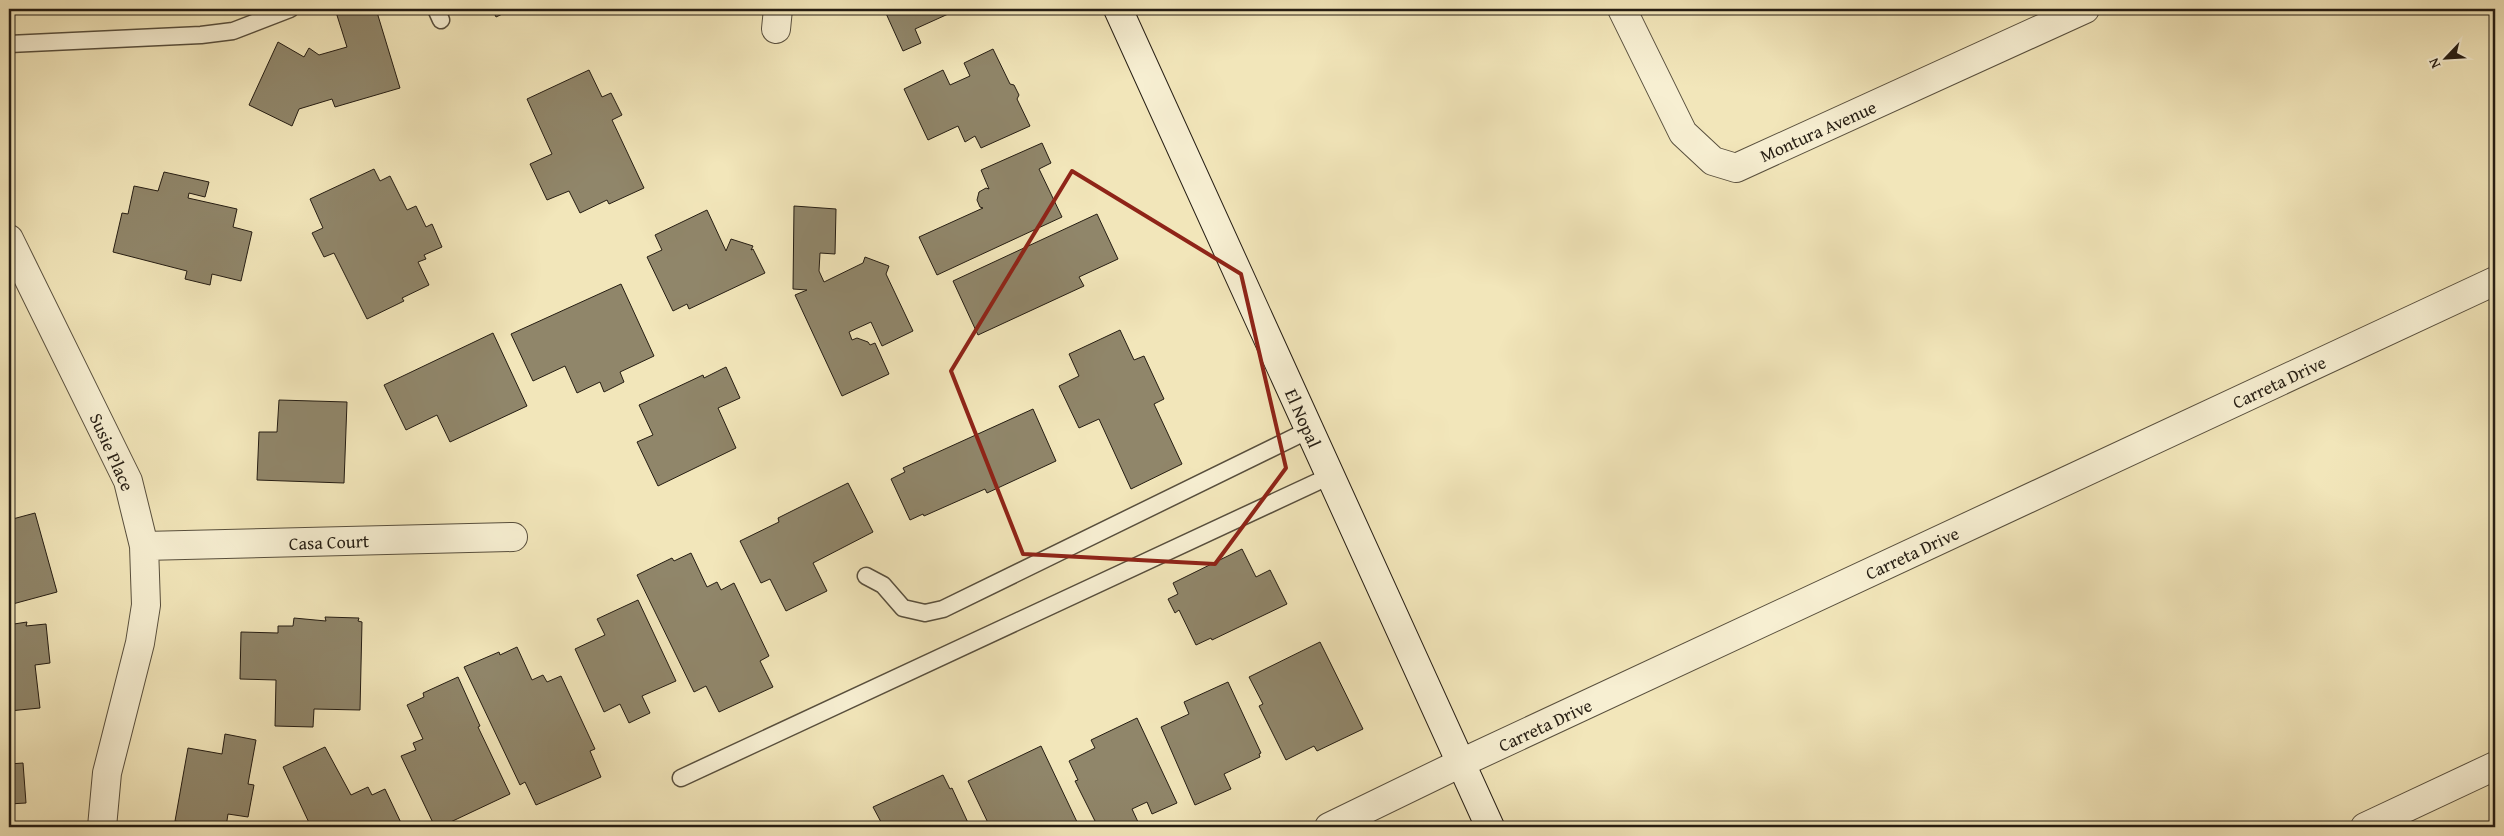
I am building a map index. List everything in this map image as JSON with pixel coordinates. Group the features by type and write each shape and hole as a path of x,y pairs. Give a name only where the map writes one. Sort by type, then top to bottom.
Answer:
{"street":[{"name":"El Nopal","path":"1118,9 1490,827"},
{"name":"Montura Avenue","path":"1622,9 1683,133 1713,162 1736,168 2085,9"},
{"name":"Susie Place","path":"10,245 128,481 144,546 146,605 140,644 107,773 102,827"},
{"name":"Carreta Drive","path":"1329,827 1461,763 2495,281"},
{"name":"Casa Court","path":"144,546 513,537"},
{"path":"2365,827 2495,766"}],"lane":[{"path":"9,44 201,35 234,31 290,9"},
{"path":"866,576 884,586 903,608 925,613 943,609 1308,430"},
{"path":"681,778 1330,476"}],"highlighted area":[{"path":"1072,171 1241,274 1286,468 1215,564 1023,554 951,371"}],"building":[{"path":"335,9 376,9 400,88 335,107 332,99 299,109 292,126 249,105 278,42 304,57 309,48 319,55 347,47"},
{"path":"492,9 513,9 496,17"},
{"path":"884,9 957,10 915,29 921,43 903,51"},
{"path":"993,49 1010,84 1014,85 1019,95 1017,99 1030,126 981,148 975,136 965,142 958,126 928,140 904,89 943,70 950,85 970,76 964,63"},
{"path":"589,70 602,97 611,93 622,115 612,120 644,188 609,204 607,200 580,213 569,191 547,200 530,164 552,154 527,99"},
{"path":"1042,143 1051,163 1039,169 1062,217 937,275 919,237 983,208 980,207 977,200 979,192 986,188 989,189 981,170"},
{"path":"374,169 380,181 390,176 407,210 416,206 426,227 432,224 442,247 424,255 426,259 418,262 429,285 402,298 404,301 367,319 334,253 324,257 312,233 323,228 310,199"},
{"path":"164,172 209,182 205,197 189,193 188,198 237,209 233,227 252,232 241,281 212,274 210,285 185,279 187,271 113,252 122,213 128,214 134,186 158,191"},
{"path":"794,206 836,209 835,254 820,253 819,271 824,282 863,263 865,257 889,266 886,274 913,331 882,346 871,322 849,332 852,340 857,338 868,342 870,345 875,343 889,374 842,396 795,295 807,290 793,289"},
{"path":"707,210 726,251 731,239 753,246 751,250 753,249 765,273 689,309 687,304 673,311 647,257 662,250 655,235"},
{"path":"1097,214 1118,259 1079,277 1084,286 978,335 953,281"},
{"path":"621,284 654,356 620,372 624,382 604,392 600,382 577,393 565,366 533,381 511,334"},
{"path":"1120,330 1134,360 1144,356 1164,399 1154,404 1182,464 1131,489 1099,419 1079,428 1059,386 1079,376 1069,354"},
{"path":"493,333 527,406 450,442 437,415 406,430 384,385"},
{"path":"726,367 740,398 718,408 736,448 658,486 637,442 653,435 639,405 703,375 704,378"},
{"path":"279,400 347,402 344,483 257,480 259,432 277,432"},
{"path":"1033,409 1056,461 987,493 985,489 924,516 923,514 910,520 891,479 905,472 903,468"},
{"path":"848,483 873,532 813,563 827,591 786,611 770,579 761,583 740,541 779,522 778,518"},
{"path":"35,513 57,592 9,605 9,520"},
{"path":"1242,549 1256,577 1270,570 1287,604 1212,640 1211,638 1196,645 1179,610 1175,613 1168,599 1178,594 1173,583"},
{"path":"691,553 707,587 717,582 721,590 734,583 769,656 760,661 773,687 719,712 706,686 694,692 637,575 672,558 674,561"},
{"path":"638,600 676,681 642,696 650,713 629,723 620,704 604,712 575,649 605,635 597,619"},
{"path":"325,617 359,618 358,621 362,622 360,710 314,709 313,727 275,726 276,680 240,679 241,632 278,633 278,626 293,626 294,618 326,621"},
{"path":"27,622 26,626 46,624 50,663 35,665 40,708 9,711 9,629 14,629 14,624"},
{"path":"1320,642 1363,729 1317,751 1314,746 1286,760 1259,706 1263,704 1249,677"},
{"path":"517,647 532,680 543,675 547,682 561,676 595,749 590,751 601,777 536,805 525,782 520,785 464,667 499,652 500,655"},
{"path":"458,677 480,726 478,727 510,794 440,827 435,827 401,756 416,750 413,743 423,739 407,705 424,697 423,693"},
{"path":"1228,682 1261,753 1259,754 1260,757 1224,774 1231,789 1195,805 1161,727 1189,714 1184,702"},
{"path":"1137,718 1177,803 1152,814 1147,802 1132,809 1138,822 1127,827 1098,827 1075,781 1078,780 1069,761 1095,748 1091,740"},
{"path":"225,734 256,740 248,784 254,785 248,817 228,814 226,827 209,827 175,821 188,748 222,754"},
{"path":"1041,746 1078,824 1072,827 990,827 968,781"},
{"path":"325,747 351,795 368,787 372,795 385,789 403,827 311,827 283,767"},
{"path":"23,763 26,803 9,804 9,764"},
{"path":"943,775 950,789 952,788 970,827 879,827 877,824 881,822 873,807"}]}
